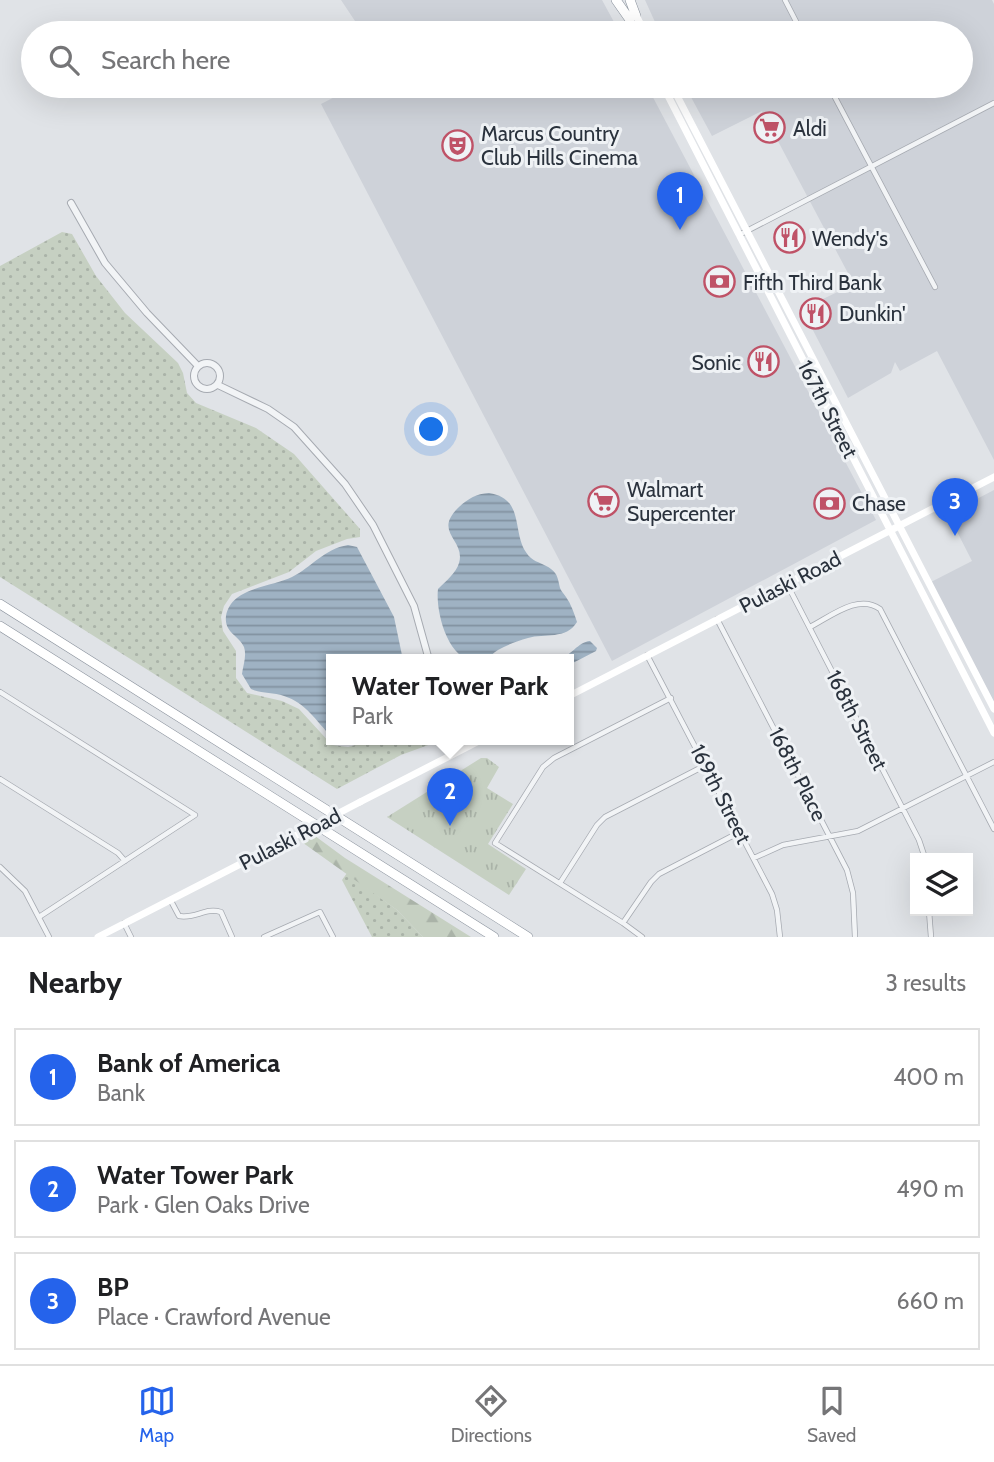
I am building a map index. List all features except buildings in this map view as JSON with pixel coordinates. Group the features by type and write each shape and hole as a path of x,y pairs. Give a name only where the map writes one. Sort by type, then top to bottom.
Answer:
{"highway":[{"path":"618,0 633,18"},
{"path":"629,0 633,18"},
{"path":"0,604 528,937"},
{"path":"0,626 494,937"}],"main road":[{"name":"167th Street","path":"669,98 994,733"},
{"name":"167th Street","path":"678,98 994,709"},
{"name":"Pulaski Road","path":"574,693 994,477"},
{"name":"Pulaski Road","path":"98,937 471,745"}],"street":[{"path":"785,0 796,21"},
{"path":"836,98 935,287"},
{"path":"739,234 994,103"},
{"path":"71,203 106,263 147,313 198,366"},
{"path":"198,366 208,363 216,366 220,373 218,384"},
{"path":"198,366 194,376 197,385 205,389 218,384 268,409 294,427 345,484 373,525 414,606 427,654"},
{"name":"168th Street","path":"786,584 903,808 923,853"},
{"path":"810,627 852,605 862,603 875,606 886,618 994,829"},
{"name":"168th Place","path":"717,620 848,870 855,937"},
{"name":"169th Street","path":"647,655 775,901 780,937"},
{"path":"0,692 195,815 39,917"},
{"path":"642,937 495,843 543,767 554,758 671,698"},
{"path":"463,749 467,745"},
{"path":"754,858 783,845 858,831 994,762"},
{"path":"560,883 597,825 606,817 706,765"},
{"path":"0,779 118,853 125,862"},
{"path":"623,923 659,874 740,832"},
{"path":"0,867 25,891 49,937"},
{"path":"171,901 179,916 190,918 212,909 221,912 233,937"},
{"path":"264,937 320,912 333,937"},
{"path":"929,916 931,937"},
{"path":"124,923 131,937"}],"shaded area":[{"path":"341,0 602,0 613,21 355,21"},
{"path":"645,0 992,0 994,460 937,351 900,371 895,362 891,373 848,398 802,309 848,287 858,292 762,111 712,136 691,98 973,98 973,21 655,21"},
{"path":"333,98 653,98 876,520 612,661 321,104"},
{"path":"994,490 994,706 931,582 972,561 948,514"}],"green space":[{"path":"62,232 72,234 96,276 125,313 178,363 187,393 196,403 256,428 294,454 360,529 360,537 316,551 289,572 232,594 221,617 223,631 236,651 236,678 247,693 282,701 299,709 326,738 326,745 428,745 401,755 337,789 0,577 0,266"},
{"path":"481,758 487,758 499,767 487,788 513,804 488,844 526,869 509,895 387,817"},
{"path":"311,833 345,858 471,937 423,937 397,910 299,840"},
{"path":"347,873 397,910 423,937 372,937 342,880"}],"water":[{"path":"489,493 509,503 514,511 524,550 531,558 555,573 577,622 572,628 561,634 524,639 492,654 460,654 454,648 442,624 438,599 438,589 453,574 459,563 460,555 449,530 449,523 459,507 480,494"},
{"path":"340,547 357,547 394,617 402,654 326,654 326,731 292,699 251,689 242,674 244,647 229,630 226,616 229,606 244,594 292,577"},
{"path":"590,641 597,648 596,651 574,662 574,654 568,654"}],"place":[{"name":"Aldi","path":"770,128"},
{"name":"Marcus Country Club Hills Cinema","path":"458,145"},
{"name":"Bank of America","path":"680,230"},
{"name":"Wendy's","path":"789,238"},
{"name":"Fifth Third Bank","path":"720,282"},
{"name":"Dunkin'","path":"816,313"},
{"name":"Sonic","path":"764,362"},
{"name":"Walmart Supercenter","path":"604,501"},
{"name":"Chase","path":"829,503"},
{"name":"BP","path":"955,536"},
{"name":"Water Tower Park","path":"450,826"}]}
